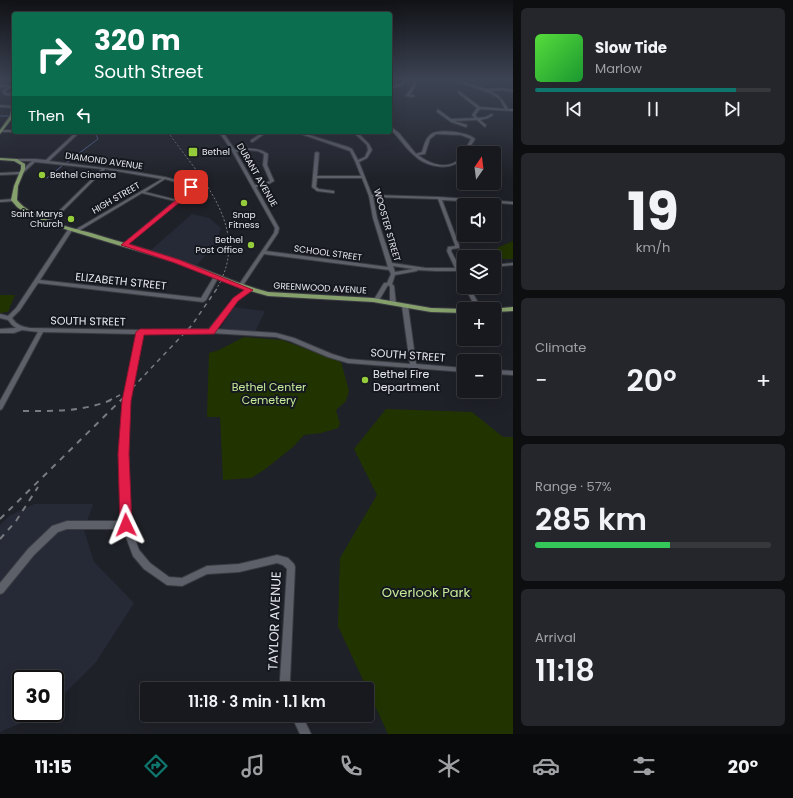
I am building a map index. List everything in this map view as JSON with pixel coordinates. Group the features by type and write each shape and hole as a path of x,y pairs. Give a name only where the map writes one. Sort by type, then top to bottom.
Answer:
{"main road":[{"path":"0,132 12,116"},
{"path":"0,159 15,160 23,164 23,169 16,186 14,200"},
{"name":"GREENWOOD AVENUE","path":"14,200 23,210 45,221 178,262 217,276 249,290 282,296 376,301 441,311 457,311"},
{"path":"501,310 513,309"}],"street":[{"path":"442,113 466,126"},
{"path":"474,113 473,115 486,126"},
{"path":"452,120 463,118 486,118 492,115"},
{"path":"392,129 415,155 430,163 445,165 454,164 462,157 473,140 469,136 436,133 431,135 427,140 424,153 415,155"},
{"path":"0,132 12,131"},
{"path":"46,162 76,134"},
{"name":"DURANT AVENUE","path":"222,134 254,186 276,228 276,233 263,252"},
{"path":"252,141 262,134"},
{"name":"WOOSTER STREET","path":"302,134 347,148 357,161 371,196 375,218 391,269"},
{"path":"357,161 363,160 367,157 370,150 368,145 358,134"},
{"path":"234,151 251,149 266,154 265,165 272,181 266,184 254,186"},
{"path":"317,153 314,187 316,189 332,192"},
{"name":"DIAMOND AVENUE","path":"15,160 35,160 104,169 165,178 190,185 191,187 178,201"},
{"path":"0,174 21,173 35,160"},
{"path":"45,221 58,214 104,169"},
{"path":"315,177 363,177"},
{"name":"HIGH STREET","path":"73,230 165,178"},
{"path":"142,192 178,201"},
{"path":"371,196 439,198 513,203"},
{"path":"439,198 458,245 449,249 457,263"},
{"path":"0,201 14,200"},
{"path":"125,245 178,201"},
{"path":"9,318 18,309 73,230"},
{"path":"240,286 263,252"},
{"name":"SCHOOL STREET","path":"263,252 391,269 420,269"},
{"path":"501,265 513,264"},
{"path":"393,304 392,286 389,284 391,269 457,270"},
{"name":"ELIZABETH STREET","path":"37,281 203,300 217,276"},
{"path":"376,301 386,284 389,284"},
{"path":"211,332 236,299 249,290"},
{"path":"405,306 413,366"},
{"path":"0,316 9,318 14,325 20,329"},
{"name":"SOUTH STREET","path":"0,331 20,329 211,332 276,336 292,339 330,356 348,361 457,369"},
{"path":"0,407 41,330"},
{"name":"TAYLOR AVENUE","path":"140,332 126,401 124,454 126,525 136,553 147,566 167,581 182,582 207,570 239,568 277,559 286,560 291,567 285,682"},
{"path":"501,372 513,373"},
{"path":"0,590 31,552 55,529 67,525 126,525"},
{"path":"300,722 306,734"}],"shaded area":[{"path":"192,214 209,218 221,228 216,243 197,265 151,250"},
{"path":"233,307 265,311 255,332 220,329"},
{"path":"34,504 93,504 84,530 94,562 134,603 96,662 64,694 64,670 12,670 12,722 24,722 0,732 0,525 9,516"}],"green space":[{"path":"513,241 513,259 501,259 501,250 497,250 497,248"},
{"path":"0,295 15,295 8,312 0,313"},
{"name":"Bethel Center Cemetery","path":"244,337 282,340 341,362 349,391 346,401 336,410 340,424 338,428 321,433 304,435 293,447 264,470 251,478 223,480 220,417 207,417 209,353 219,350"},
{"name":"Overlook Park","path":"386,409 472,412 503,437 513,437 513,734 388,734 374,704 374,682 364,682 338,626 340,558 377,495 354,449"}],"waterway":[{"path":"0,116 12,116"},
{"path":"66,163 98,139 97,134"},
{"path":"47,178 62,166"}],"railway":[{"path":"169,134 207,186 218,205 226,225 229,245 226,266 217,288"},
{"path":"120,401 192,325 218,287"},
{"path":"108,401 122,394"},
{"path":"23,411 78,409 111,400"},
{"path":"0,519 120,401"},
{"path":"0,539 16,521 38,487"}],"place":[{"name":"Bethel","path":"193,152"},
{"name":"Bethel Cinema","path":"42,175"},
{"name":"Snap Fitness","path":"244,203"},
{"name":"Saint Marys Church","path":"71,219"},
{"name":"Bethel Post Office","path":"251,245"},
{"name":"Bethel Fire Department","path":"365,380"}],"route":[{"path":"126,525 124,454 126,401 140,332 211,332 236,299 249,290 217,276 125,245 178,201 191,187"}]}
